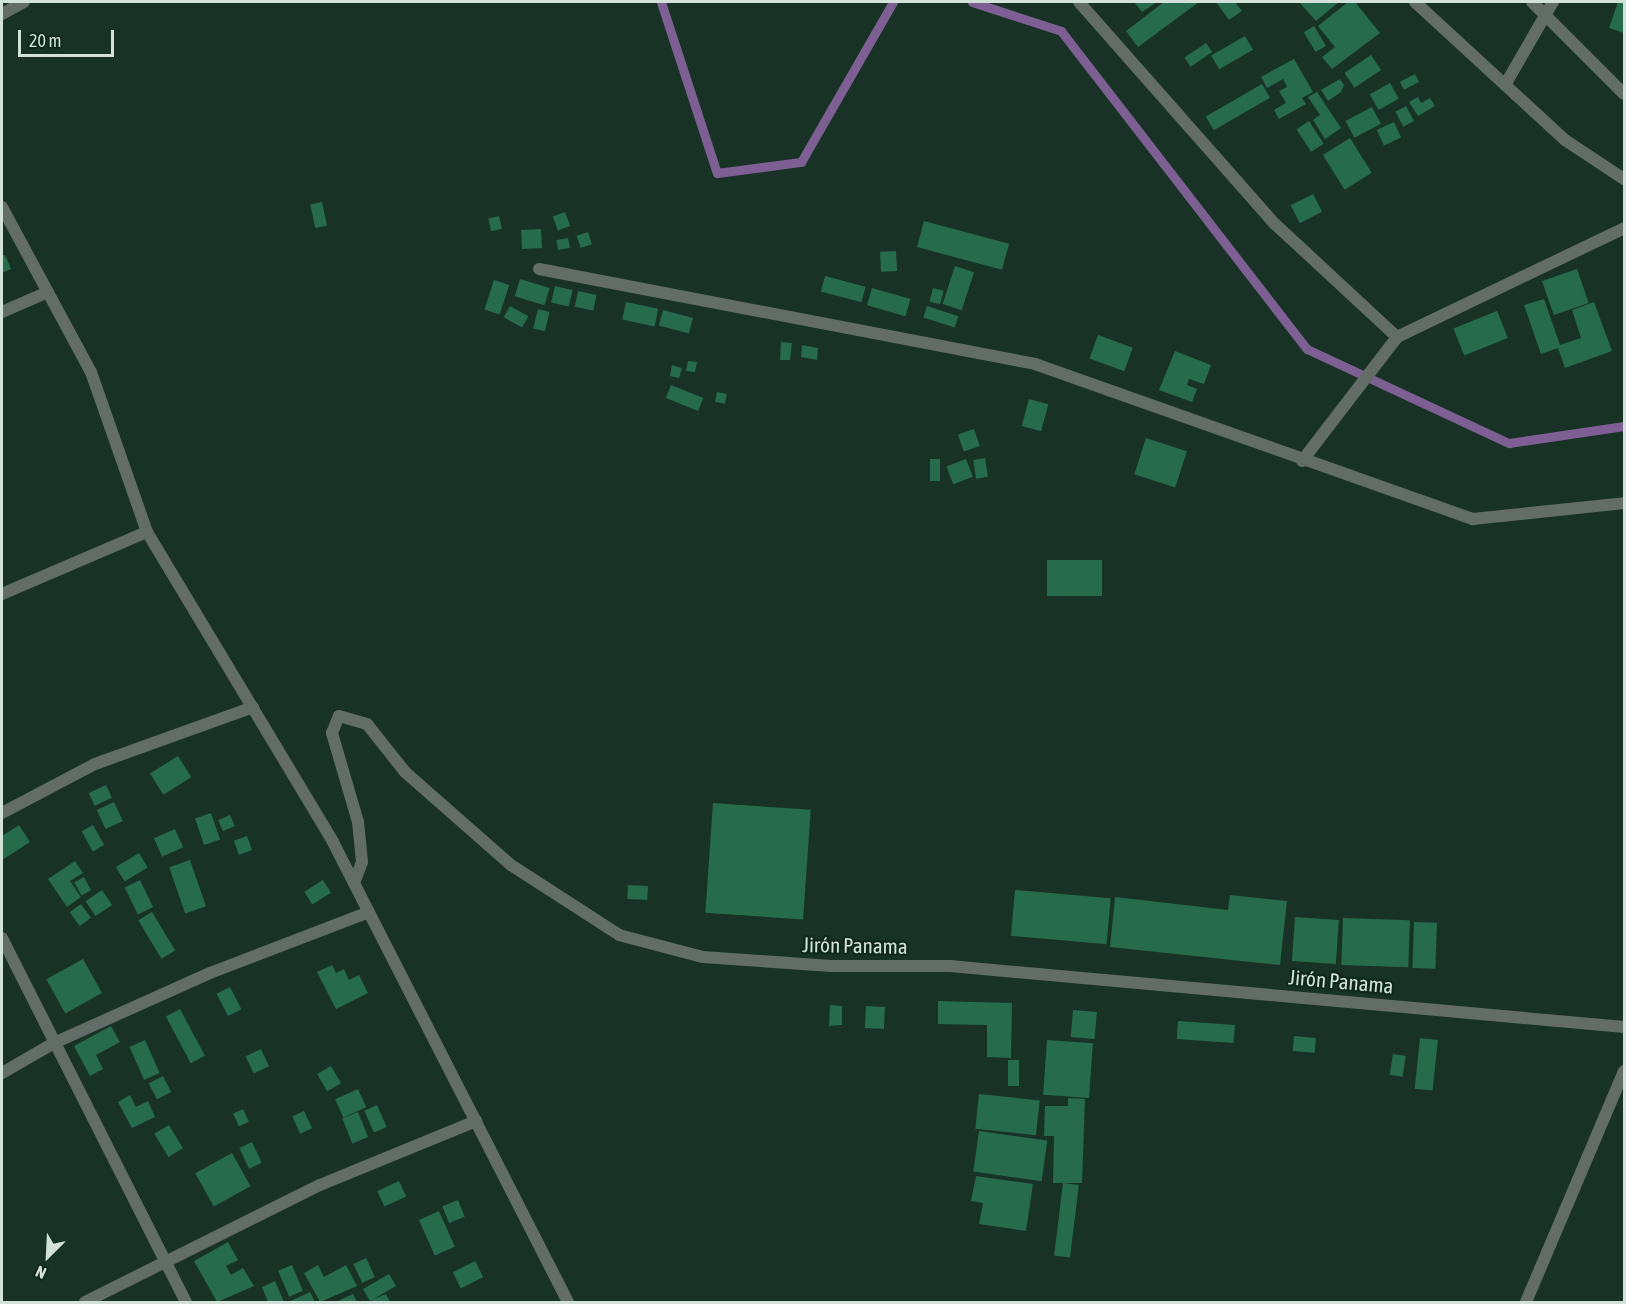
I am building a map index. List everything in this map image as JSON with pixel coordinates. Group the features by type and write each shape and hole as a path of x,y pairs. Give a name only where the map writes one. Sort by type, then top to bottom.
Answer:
{"street":[{"path":"2,14 24,2"},
{"path":"1079,2 1275,224 1397,337"},
{"path":"1415,2 1564,140 1624,179"},
{"path":"1532,2 1624,94"},
{"path":"1505,85 1547,17 1553,2"},
{"path":"2,207 92,372 147,532 253,708 354,883 568,1302"},
{"path":"1302,461 1397,337 1624,228"},
{"path":"539,269 1035,364 1302,461 1473,519 1624,503"},
{"path":"2,312 48,292"},
{"path":"2,594 147,532"},
{"path":"2,813 95,764 253,708"},
{"name":"Jirón Panama","path":"354,883 362,862 358,822 332,733 339,716 367,724 405,772 512,866 619,935 702,957 831,966 950,966 1624,1027"},
{"path":"2,1073 54,1043 210,973 369,912"},
{"path":"2,938 186,1302"},
{"path":"1526,1302 1624,1071"},
{"path":"85,1302 320,1185 476,1121"}],"building":[{"path":"1134,2 1157,2 1142,12"},
{"path":"1164,2 1199,2 1138,47 1126,31"},
{"path":"1216,2 1235,2 1242,11 1229,20"},
{"path":"1299,2 1339,2 1316,21"},
{"path":"1348,2 1355,2 1380,33 1332,69 1322,57 1335,47 1318,26"},
{"path":"1618,2 1624,3 1624,33 1609,28"},
{"path":"1314,26 1326,46 1316,52 1304,32"},
{"path":"1245,36 1253,50 1219,69 1211,56"},
{"path":"1206,43 1212,52 1191,67 1184,58"},
{"path":"1371,55 1381,70 1355,88 1344,73"},
{"path":"1294,59 1313,92 1302,98 1306,104 1279,119 1274,110 1286,103 1279,91 1287,87 1283,79 1267,88 1261,77"},
{"path":"1415,74 1419,82 1404,90 1400,82"},
{"path":"1340,79 1344,85 1341,92 1328,101 1321,90"},
{"path":"1390,83 1399,99 1379,110 1370,94"},
{"path":"1262,84 1270,98 1214,130 1206,116"},
{"path":"1317,92 1341,128 1325,139 1313,120 1320,115 1308,97"},
{"path":"1418,97 1421,103 1430,98 1435,106 1418,116 1409,102"},
{"path":"1406,106 1414,121 1403,127 1395,112"},
{"path":"1372,107 1381,124 1354,138 1346,121"},
{"path":"1309,121 1324,144 1311,152 1296,129"},
{"path":"1394,122 1401,137 1384,145 1377,130"},
{"path":"1350,138 1372,173 1345,190 1323,155"},
{"path":"1313,194 1322,212 1300,223 1291,205"},
{"path":"322,202 327,225 315,228 310,204"},
{"path":"565,212 570,226 558,231 553,216"},
{"path":"499,216 502,229 491,231 488,218"},
{"path":"924,221 1009,244 1002,270 917,247"},
{"path":"541,229 542,248 522,249 521,230"},
{"path":"588,232 592,244 581,248 577,236"},
{"path":"568,238 570,248 558,250 556,240"},
{"path":"896,251 897,271 881,272 880,252"},
{"path":"5,255 11,269 2,273 2,256"},
{"path":"955,266 974,272 962,310 943,304"},
{"path":"1577,269 1589,303 1554,315 1542,281"},
{"path":"825,276 866,287 861,302 821,291"},
{"path":"520,279 550,288 544,305 515,296"},
{"path":"494,280 509,285 500,314 484,309"},
{"path":"555,286 573,290 569,307 551,303"},
{"path":"872,288 910,299 905,316 867,305"},
{"path":"933,288 944,291 940,304 929,302"},
{"path":"578,291 597,295 593,311 575,307"},
{"path":"1544,299 1560,345 1581,338 1572,310 1594,302 1612,351 1565,368 1558,348 1541,354 1524,305"},
{"path":"626,302 658,309 655,326 622,320"},
{"path":"510,306 528,316 522,328 504,317"},
{"path":"927,306 958,316 955,328 923,317"},
{"path":"538,309 550,312 545,331 533,328"},
{"path":"663,310 693,318 689,333 659,325"},
{"path":"1497,311 1508,338 1464,355 1453,329"},
{"path":"1098,335 1133,348 1124,371 1089,358"},
{"path":"781,342 792,343 790,360 780,360"},
{"path":"802,345 818,348 817,360 801,357"},
{"path":"1175,351 1211,365 1204,384 1189,379 1187,385 1197,389 1192,402 1159,390"},
{"path":"688,361 697,362 695,372 686,371"},
{"path":"672,365 682,368 679,378 670,376"},
{"path":"671,385 703,398 698,411 666,398"},
{"path":"717,392 727,394 725,404 715,402"},
{"path":"1029,399 1048,404 1041,431 1022,426"},
{"path":"974,429 980,446 964,452 958,435"},
{"path":"1146,438 1187,451 1175,487 1134,474"},
{"path":"985,458 988,477 976,479 973,460"},
{"path":"930,459 940,459 940,481 930,481"},
{"path":"966,459 973,477 953,484 946,467"},
{"path":"1047,560 1102,560 1102,596 1047,596"},
{"path":"178,756 191,777 163,795 150,773"},
{"path":"106,785 112,798 95,806 89,793"},
{"path":"114,802 123,821 106,829 97,810"},
{"path":"713,803 811,810 803,920 705,913"},
{"path":"211,813 220,839 204,845 195,819"},
{"path":"230,815 235,826 223,831 218,820"},
{"path":"19,825 30,842 2,860 2,836"},
{"path":"93,825 104,845 93,851 82,831"},
{"path":"175,829 183,847 162,857 154,838"},
{"path":"247,836 252,850 239,855 234,841"},
{"path":"139,853 148,868 125,881 116,867"},
{"path":"190,860 206,906 185,913 169,867"},
{"path":"75,861 83,873 70,881 81,897 67,907 48,879"},
{"path":"84,877 91,890 81,895 74,882"},
{"path":"140,880 153,907 138,914 125,887"},
{"path":"323,880 331,893 312,904 304,892"},
{"path":"628,885 648,886 647,900 627,899"},
{"path":"102,890 112,905 95,916 85,901"},
{"path":"1015,890 1111,898 1107,944 1011,936"},
{"path":"1230,895 1287,901 1280,965 1110,947 1115,897 1228,910"},
{"path":"81,904 91,918 80,926 70,912"},
{"path":"152,912 175,951 161,959 138,920"},
{"path":"1295,917 1339,920 1336,964 1292,961"},
{"path":"1343,918 1410,920 1408,967 1341,965"},
{"path":"1414,922 1437,923 1435,969 1412,968"},
{"path":"83,959 102,993 65,1013 46,979"},
{"path":"332,965 336,973 344,969 349,980 359,975 368,993 336,1009 317,972"},
{"path":"230,987 241,1009 228,1016 217,994"},
{"path":"938,1001 1012,1003 1011,1058 987,1057 987,1025 938,1024"},
{"path":"830,1005 842,1006 842,1025 829,1026"},
{"path":"866,1006 885,1007 884,1029 865,1028"},
{"path":"180,1009 205,1056 191,1063 166,1017"},
{"path":"1073,1010 1097,1012 1095,1039 1071,1037"},
{"path":"1178,1021 1235,1025 1234,1043 1177,1039"},
{"path":"111,1026 120,1042 96,1055 103,1069 90,1076 74,1046"},
{"path":"1294,1036 1316,1038 1315,1053 1293,1051"},
{"path":"1420,1038 1438,1040 1433,1091 1415,1089"},
{"path":"145,1040 160,1073 144,1080 129,1047"},
{"path":"1047,1040 1093,1043 1089,1098 1043,1095"},
{"path":"261,1049 269,1066 254,1073 246,1056"},
{"path":"1393,1054 1406,1056 1403,1077 1390,1075"},
{"path":"1008,1060 1019,1060 1019,1086 1008,1086"},
{"path":"331,1066 341,1083 327,1091 317,1074"},
{"path":"163,1076 171,1092 157,1099 149,1083"},
{"path":"358,1089 366,1107 343,1117 335,1099"},
{"path":"979,1094 1040,1100 1036,1135 975,1129"},
{"path":"130,1095 136,1107 148,1101 155,1117 132,1128 118,1102"},
{"path":"1068,1098 1085,1099 1082,1183 1053,1183 1054,1136 1044,1136 1045,1106 1068,1106"},
{"path":"377,1105 387,1127 374,1133 364,1111"},
{"path":"243,1109 249,1122 239,1126 233,1114"},
{"path":"304,1111 312,1128 300,1134 292,1116"},
{"path":"358,1112 368,1137 352,1143 342,1118"},
{"path":"169,1125 183,1148 168,1157 154,1134"},
{"path":"979,1131 1047,1141 1042,1181 973,1172"},
{"path":"252,1142 262,1163 249,1169 239,1148"},
{"path":"232,1153 250,1186 214,1207 195,1173"},
{"path":"976,1176 1033,1184 1026,1231 979,1224 983,1203 971,1201"},
{"path":"399,1181 406,1196 384,1207 377,1191"},
{"path":"1063,1183 1079,1185 1070,1257 1054,1255"},
{"path":"458,1200 465,1217 449,1223 442,1206"},
{"path":"439,1211 455,1247 435,1256 419,1220"},
{"path":"228,1242 238,1260 226,1266 231,1275 243,1268 254,1286 217,1302 194,1261"},
{"path":"366,1258 375,1277 362,1283 353,1264"},
{"path":"475,1261 483,1277 461,1288 453,1272"},
{"path":"292,1265 303,1291 289,1297 278,1271"},
{"path":"318,1265 324,1277 346,1265 357,1286 320,1302 304,1273"},
{"path":"389,1274 396,1286 370,1301 363,1289"},
{"path":"275,1281 284,1302 268,1302 262,1287"},
{"path":"310,1292 315,1302 288,1302"},
{"path":"353,1294 357,1302 336,1302"},
{"path":"386,1294 390,1302 372,1302 371,1300"}],"waterway":[{"path":"661,2 717,173 801,162 893,2"},
{"path":"972,2 1061,31 1307,349 1509,443 1624,426"}]}
